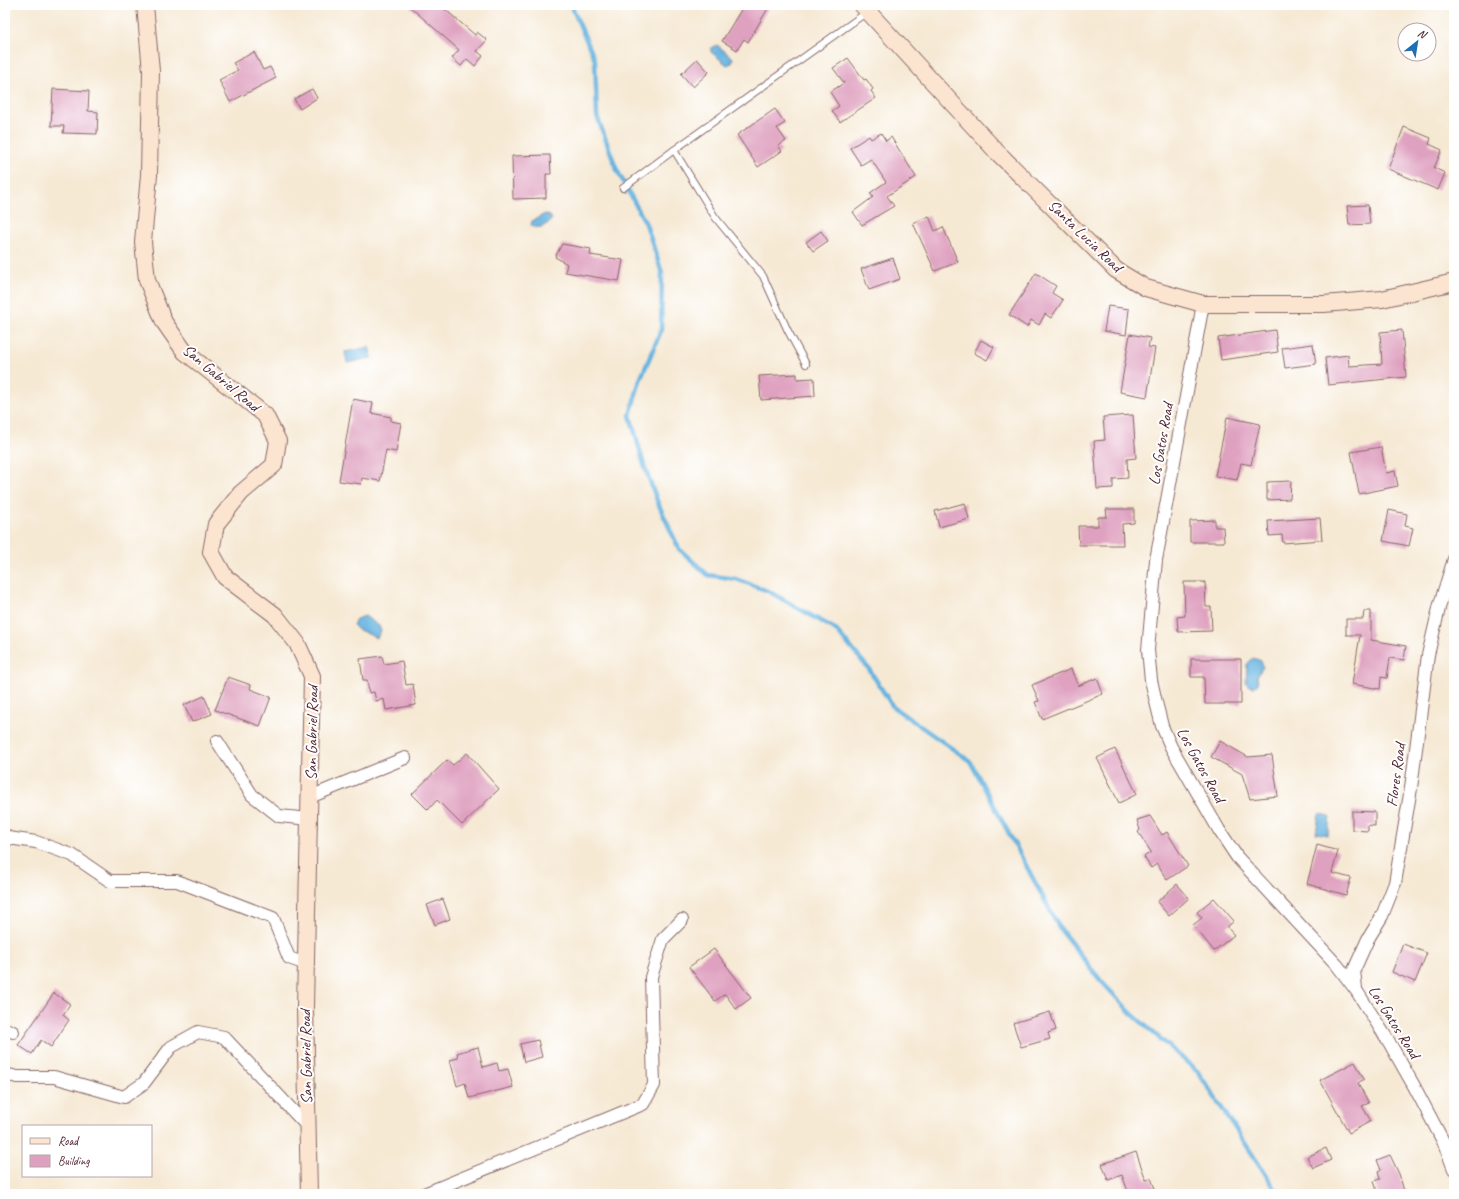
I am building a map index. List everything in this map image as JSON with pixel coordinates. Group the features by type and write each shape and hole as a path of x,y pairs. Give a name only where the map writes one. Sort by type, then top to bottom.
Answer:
{"street":[{"name":"San Gabriel Road","path":"145,5 151,71 149,175 142,242 147,280 164,322 185,352 265,415 278,441 274,465 241,493 216,524 211,552 225,577 275,615 297,643 312,676 306,964 309,1194"},
{"name":"Santa Lucia Road","path":"865,8 975,130 1116,270 1146,288 1203,304 1348,303 1382,299 1454,282"},
{"name":"Los Gatos Road","path":"1203,304 1156,560 1148,650 1151,680 1162,726 1171,747 1219,830 1233,851 1337,964 1356,990 1389,1042 1414,1086 1444,1143 1454,1169"},
{"name":"Flores Road","path":"1356,990 1354,970 1382,916 1395,883 1411,788 1428,655 1440,604 1454,559"},
{"path":"217,741 252,795 279,816 310,819"},
{"path":"310,797 405,758"},
{"path":"5,835 8,838 36,842 72,855 110,881 177,881 273,918 289,958 306,964"},
{"path":"424,1194 643,1104 654,1085 651,978 663,939 682,920"},
{"path":"5,1074 16,1077 54,1076 124,1097 144,1083 171,1047 198,1032 224,1037 307,1126"}],"lane":[{"path":"623,188 865,8"},
{"path":"674,150 715,217 763,276 788,332 806,364"}],"water":[{"path":"717,45 733,58 732,63 727,65 711,52 711,48"},
{"path":"545,214 550,216 552,219 548,223 539,227 533,227 531,225 532,221"},
{"path":"369,347 372,358 347,363 345,352"},
{"path":"365,616 379,626 381,631 377,638 357,629 353,625 356,619"},
{"path":"1253,658 1261,661 1263,667 1257,676 1258,684 1254,687 1249,686 1246,683 1247,664"},
{"path":"1319,814 1330,816 1328,835 1316,833"}],"building":[{"path":"408,5 440,5 475,35 477,32 487,40 477,51 483,56 475,66 467,59 461,66 452,58 459,50"},
{"path":"744,5 770,5 748,42 744,39 737,50 722,41"},
{"path":"254,52 263,70 270,67 276,78 230,102 219,80 238,70 233,63"},
{"path":"848,58 864,80 866,79 873,89 871,91 876,98 840,122 832,111 839,106 830,92 844,83 833,68"},
{"path":"697,59 709,72 693,87 681,74"},
{"path":"53,89 89,91 88,111 98,112 97,134 63,133 64,126 51,126"},
{"path":"312,89 317,98 300,109 294,99"},
{"path":"775,109 785,123 777,128 786,141 778,146 782,151 758,167 737,135"},
{"path":"1404,127 1431,138 1429,144 1442,150 1434,168 1445,173 1438,190 1388,169"},
{"path":"881,133 886,141 891,137 916,177 887,196 894,206 862,225 853,212 873,197 870,193 886,182 871,159 861,165 850,148 869,136 871,139"},
{"path":"550,155 551,174 546,174 546,198 513,199 512,156"},
{"path":"1368,205 1370,224 1349,225 1347,206"},
{"path":"929,216 935,231 943,227 958,262 935,271 913,223"},
{"path":"821,231 828,241 813,251 806,242"},
{"path":"562,244 591,249 590,255 623,260 619,281 565,272 567,264 555,257"},
{"path":"893,258 900,279 869,290 861,269"},
{"path":"1036,273 1056,286 1052,293 1063,300 1051,318 1045,314 1039,325 1031,320 1027,327 1009,315"},
{"path":"1108,306 1129,309 1126,335 1104,331"},
{"path":"1275,330 1278,352 1221,360 1218,338"},
{"path":"1402,330 1406,377 1328,385 1325,358 1348,355 1349,366 1382,364 1380,332"},
{"path":"1130,334 1150,338 1148,347 1155,348 1147,397 1120,392"},
{"path":"981,340 994,347 987,360 974,353"},
{"path":"1313,344 1316,364 1285,368 1282,348"},
{"path":"797,374 797,379 814,378 815,396 761,400 759,376"},
{"path":"353,399 373,403 371,413 391,417 391,421 401,423 396,452 386,450 380,481 362,478 361,484 339,481"},
{"path":"1133,415 1136,458 1127,459 1128,478 1113,479 1113,488 1097,489 1094,441 1105,440 1103,417"},
{"path":"1227,417 1260,424 1251,465 1241,463 1237,480 1215,476"},
{"path":"1381,447 1386,473 1395,471 1398,486 1359,494 1351,452"},
{"path":"1291,481 1290,499 1267,500 1267,482"},
{"path":"965,503 969,519 939,527 935,511"},
{"path":"1106,509 1134,509 1134,523 1122,524 1123,545 1079,545 1078,526 1098,526 1098,517 1107,517"},
{"path":"1389,510 1407,514 1405,526 1413,528 1409,546 1383,541"},
{"path":"1320,518 1322,540 1283,543 1282,535 1269,536 1268,521"},
{"path":"1215,520 1215,527 1223,527 1224,542 1190,542 1190,521"},
{"path":"1184,582 1205,582 1206,607 1211,607 1212,631 1178,632 1177,617 1185,616"},
{"path":"1364,611 1371,611 1371,640 1406,646 1404,660 1390,658 1387,678 1381,677 1380,689 1352,684 1360,635 1346,635 1346,619 1363,619"},
{"path":"382,656 384,664 402,661 406,685 413,684 416,705 386,710 384,699 376,701 374,692 369,693 367,680 363,680 360,659"},
{"path":"1191,659 1241,659 1241,704 1205,704 1204,677 1191,677"},
{"path":"1071,669 1078,686 1097,678 1103,694 1042,719 1035,702 1039,701 1032,685"},
{"path":"228,677 251,685 250,689 271,697 260,726 215,710"},
{"path":"204,696 212,714 192,722 184,705"},
{"path":"1220,741 1248,757 1272,755 1278,796 1250,799 1242,774 1211,757"},
{"path":"1115,749 1137,794 1119,803 1097,758"},
{"path":"467,753 499,789 462,825 437,800 428,810 412,794 447,760 453,765"},
{"path":"1352,811 1375,812 1375,826 1368,825 1368,831 1352,830"},
{"path":"1150,816 1162,835 1167,832 1188,866 1167,880 1157,864 1151,868 1144,857 1151,852 1138,832 1140,830 1137,820"},
{"path":"1317,845 1338,851 1332,873 1351,878 1346,895 1307,884"},
{"path":"1177,884 1189,898 1169,916 1157,902"},
{"path":"1214,898 1234,921 1227,927 1234,935 1214,951 1193,925 1202,918 1197,912"},
{"path":"443,899 450,919 435,925 427,905"},
{"path":"1403,944 1427,953 1415,982 1392,972"},
{"path":"714,949 751,998 736,1009 725,994 715,1001 689,967"},
{"path":"54,993 70,1004 63,1015 69,1020 51,1047 41,1040 32,1054 18,1045"},
{"path":"1050,1012 1056,1030 1048,1033 1050,1039 1021,1047 1013,1023"},
{"path":"538,1040 542,1057 524,1062 520,1044"},
{"path":"478,1047 483,1067 497,1063 499,1071 508,1069 513,1087 469,1098 465,1083 457,1086 450,1060 458,1058 457,1053"},
{"path":"1355,1062 1364,1079 1358,1083 1369,1103 1362,1106 1371,1121 1349,1133 1320,1080"},
{"path":"1326,1148 1331,1160 1313,1168 1307,1157"},
{"path":"1136,1152 1146,1180 1151,1178 1157,1194 1129,1194 1122,1175 1108,1180 1102,1164"},
{"path":"1390,1155 1399,1174 1405,1194 1378,1194 1374,1181 1380,1179 1378,1171 1381,1170 1377,1160"}],"waterway":[{"path":"571,5 595,60 597,116 617,170 646,224 662,273 661,331 640,380 630,415 644,465 658,503 679,549 708,575 736,579 768,591 835,629 869,669 893,707 970,761 1060,929 1101,981 1131,1013 1198,1072 1276,1190 1276,1194"}]}
